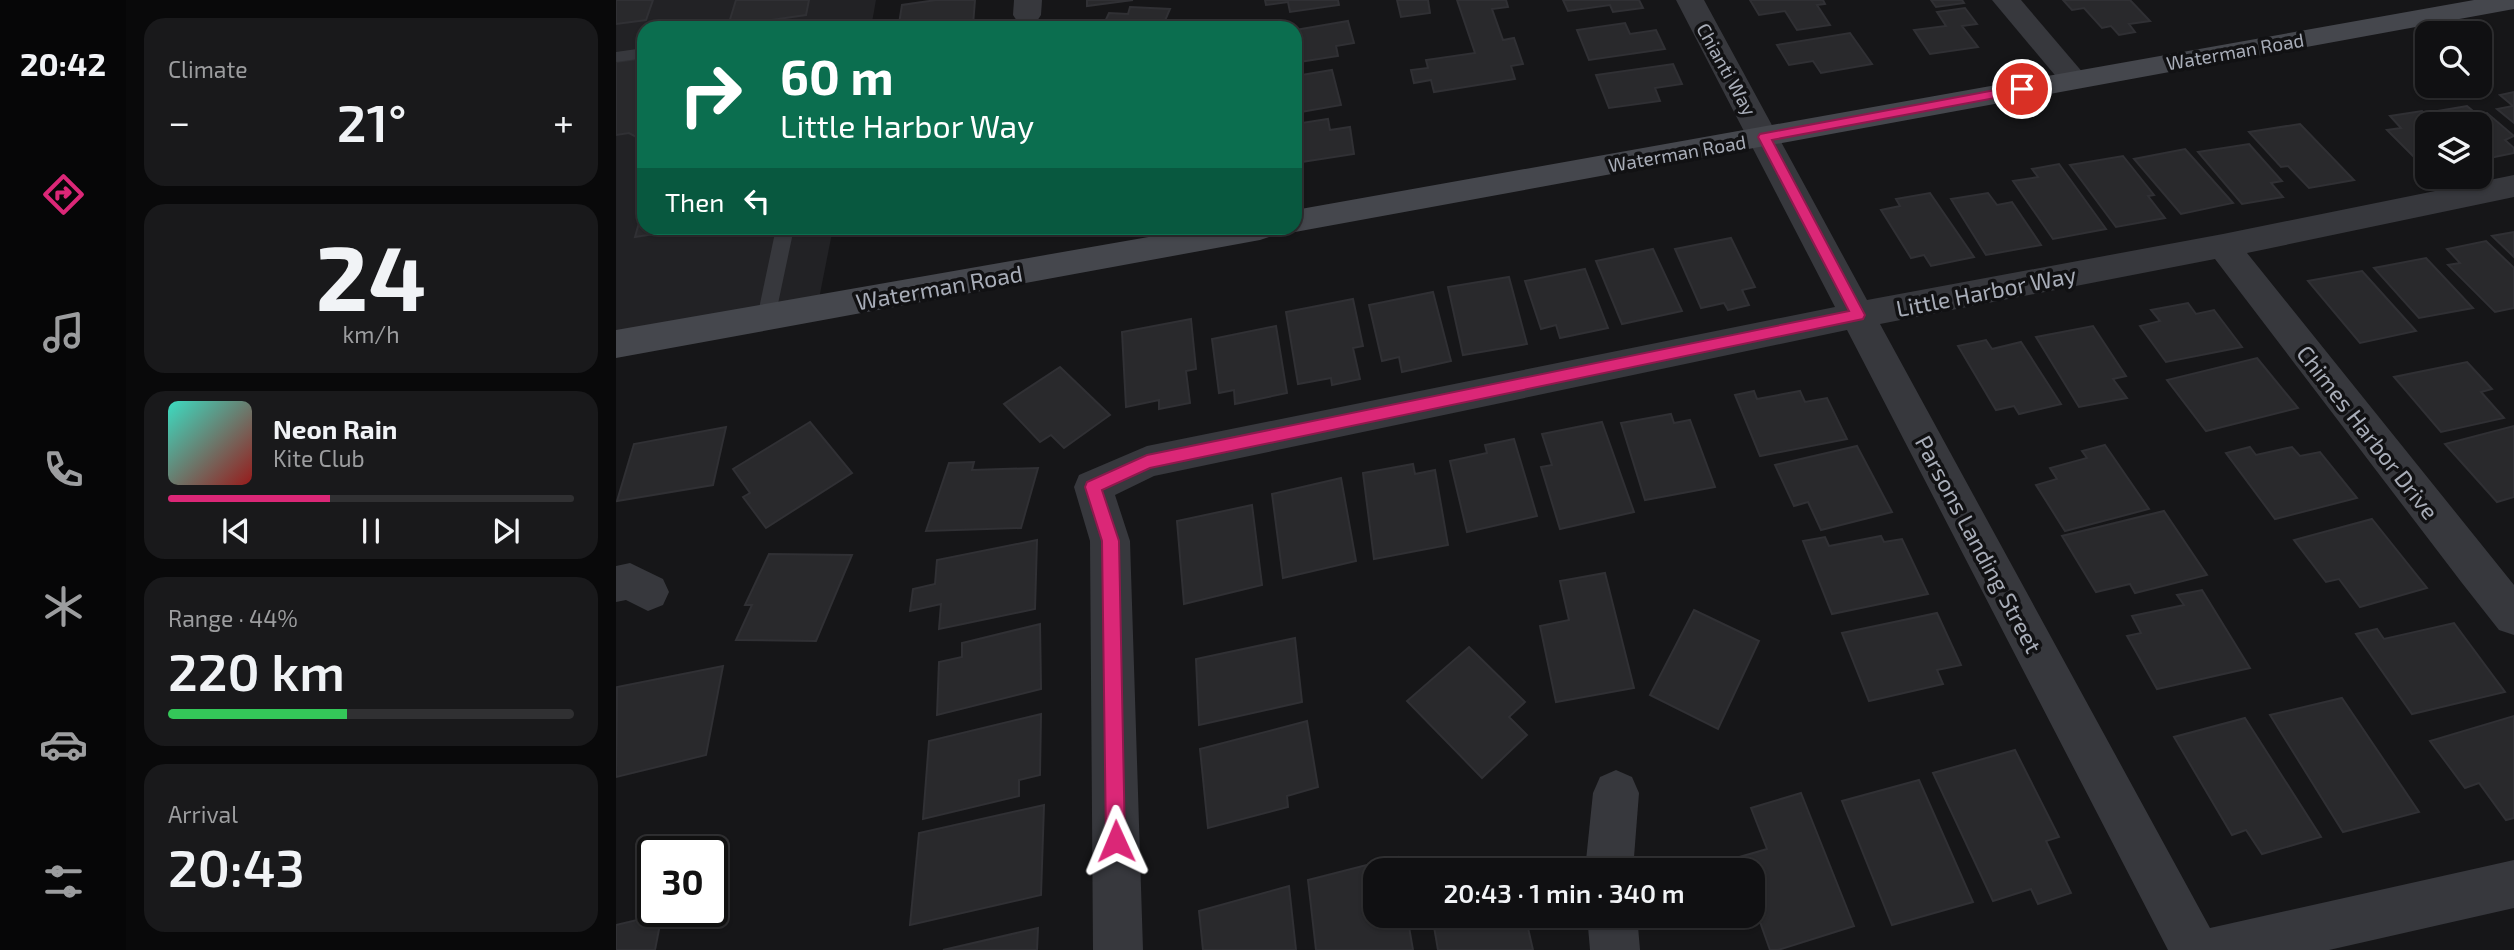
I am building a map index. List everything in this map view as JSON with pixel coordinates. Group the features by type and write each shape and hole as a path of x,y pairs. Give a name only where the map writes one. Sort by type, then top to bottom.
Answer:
{"main road":[{"name":"Waterman Road","path":"1302,220 2514,1"},
{"name":"Waterman Road","path":"616,344 1208,235"}],"street":[{"name":"Chianti Way","path":"1690,0 1764,137"},
{"path":"2006,0 2074,79"},
{"name":"Parsons Landing Street","path":"1764,137 2195,950"},
{"name":"Little Harbor Way","path":"1118,950 1110,541 1093,487 1147,462 1858,315 2223,246 2514,186"},
{"name":"Chimes Harbor Drive","path":"2223,246 2364,424 2419,500 2514,615"},
{"path":"1610,858 1616,793"},
{"path":"2218,950 2514,884"},
{"path":"1613,928 1615,950"}],"lane":[{"path":"616,57 637,54"},
{"path":"766,318 784,235"}],"shaded area":[{"path":"616,0 876,0 872,21 637,21 637,235 832,235 817,309 616,344"}],"building":[{"path":"616,0 653,0 646,20 616,24"},
{"path":"736,0 809,0 806,15 763,21 730,21"},
{"path":"936,0 975,0 973,21 899,21 902,5"},
{"path":"1087,0 1133,0 1087,6"},
{"path":"1265,0 1338,0 1339,5 1290,12 1288,2 1266,5"},
{"path":"1397,0 1428,0 1430,13 1401,17"},
{"path":"1457,0 1506,0 1508,7 1492,9 1503,40 1514,38 1523,64 1511,66 1515,79 1434,92 1431,80 1414,83 1411,70 1428,68 1426,60 1475,53"},
{"path":"1563,0 1639,0 1643,8 1613,12 1610,5 1568,11"},
{"path":"1750,0 1823,0 1825,4 1817,5 1830,25 1797,30 1785,11 1759,15"},
{"path":"1931,0 1962,0 1964,3 1936,7"},
{"path":"2063,0 2130,0 2150,21 2129,24 2135,32 2119,35 2111,26 2102,28 2084,8 2072,10"},
{"path":"1130,7 1170,9 1165,21 1105,21 1109,13 1128,14"},
{"path":"1965,8 1977,24 1962,26 1978,47 1930,54 1914,30 1946,26 1937,12"},
{"path":"1348,21 1354,43 1336,46 1338,56 1302,62 1302,29"},
{"path":"1625,23 1630,34 1656,30 1665,49 1589,60 1577,30"},
{"path":"1850,33 1872,64 1821,73 1813,61 1789,65 1777,45"},
{"path":"637,59 637,137 629,133 616,135 616,62"},
{"path":"1673,64 1682,84 1655,88 1660,101 1609,108 1596,75"},
{"path":"1332,70 1341,105 1302,112 1302,75"},
{"path":"2514,92 2514,123 2497,109 2513,106 2500,95"},
{"path":"2467,106 2474,112 2432,112"},
{"path":"2415,112 2415,158 2387,130 2401,128 2390,116"},
{"path":"2492,117 2514,136 2505,140 2514,148 2514,153 2492,158"},
{"path":"1328,119 1330,130 1350,127 1354,154 1302,162 1302,123"},
{"path":"2300,124 2354,180 2309,188 2288,166 2281,167 2249,132"},
{"path":"2249,144 2282,181 2271,183 2283,197 2242,204 2198,152"},
{"path":"2185,149 2233,203 2181,214 2134,159"},
{"path":"2123,156 2154,195 2148,196 2165,218 2116,227 2070,165"},
{"path":"2059,164 2106,229 2053,239 2013,181 2038,177 2032,169"},
{"path":"1930,193 1974,257 1931,266 1924,255 1911,258 1881,210 1900,206 1896,199"},
{"path":"1988,193 1997,205 2012,202 2041,245 1986,255 1951,199"},
{"path":"2514,232 2514,257 2492,236"},
{"path":"1731,238 1755,287 1742,290 1749,305 1728,310 1724,303 1701,308 1675,249"},
{"path":"2486,241 2514,268 2514,308 2495,312 2448,265 2460,263 2447,249"},
{"path":"1653,249 1682,311 1622,324 1596,261"},
{"path":"2426,258 2473,308 2419,318 2374,268"},
{"path":"1585,269 1608,328 1560,338 1556,325 1541,329 1525,281"},
{"path":"2362,271 2416,331 2360,343 2308,281"},
{"path":"1509,277 1527,344 1463,355 1448,287"},
{"path":"1433,292 1451,361 1402,372 1399,357 1382,361 1369,305"},
{"path":"1353,299 1363,346 1353,348 1360,379 1332,385 1331,378 1298,384 1286,312"},
{"path":"2188,303 2196,314 2214,310 2242,347 2166,362 2140,326 2160,321 2151,310"},
{"path":"1191,319 1196,369 1186,371 1190,403 1159,409 1159,400 1126,407 1122,332"},
{"path":"1276,326 1287,393 1235,404 1234,390 1219,393 1212,339"},
{"path":"2093,326 2126,376 2113,379 2127,398 2079,407 2036,337"},
{"path":"1986,340 1992,349 2021,342 2061,404 2019,414 2014,406 1996,410 1958,346"},
{"path":"2257,358 2298,408 2206,431 2167,380"},
{"path":"2467,362 2492,389 2481,392 2504,418 2441,432 2394,377"},
{"path":"1060,367 1110,415 1064,448 1051,435 1040,442 1004,404"},
{"path":"1754,391 1757,399 1800,391 1805,402 1827,398 1847,439 1760,456 1735,395"},
{"path":"1671,414 1674,423 1690,420 1715,487 1645,500 1621,423"},
{"path":"810,422 852,473 766,528 743,497 750,493 733,469"},
{"path":"1602,422 1634,512 1560,529 1541,467 1552,465 1542,434"},
{"path":"2514,426 2514,497 2497,502 2445,444"},
{"path":"726,427 713,485 617,501 634,444"},
{"path":"1514,439 1537,516 1467,532 1450,461 1487,453 1485,445"},
{"path":"2105,445 2149,509 2065,531 2036,485 2057,479 2050,468 2087,458 2082,451"},
{"path":"1857,446 1892,512 1821,530 1808,502 1794,506 1775,465"},
{"path":"2250,447 2256,455 2292,447 2300,456 2320,452 2357,498 2275,519 2226,453"},
{"path":"974,462 972,470 1038,468 1021,528 926,531 949,463"},
{"path":"1413,464 1415,474 1435,470 1448,545 1374,559 1363,473"},
{"path":"1341,478 1356,561 1283,578 1272,494"},
{"path":"1252,505 1262,585 1184,604 1177,521"},
{"path":"2164,511 2207,575 2135,593 2130,584 2096,592 2062,536"},
{"path":"2372,519 2427,588 2360,607 2339,579 2326,582 2294,540"},
{"path":"1881,536 1884,542 1902,539 1928,594 1832,614 1803,541 1825,537 1829,546"},
{"path":"1037,540 1035,609 939,629 941,604 910,611 913,589 935,584 937,560"},
{"path":"769,554 852,555 816,641 736,640 752,605 745,605"},
{"path":"1605,573 1634,688 1556,702 1540,626 1569,620 1560,581"},
{"path":"2202,590 2250,668 2157,689 2127,636 2141,633 2132,616 2184,605 2177,595"},
{"path":"1694,610 1759,641 1718,729 1650,695"},
{"path":"1937,613 1961,665 1937,670 1943,684 1869,701 1842,633"},
{"path":"2454,623 2505,692 2412,714 2356,634 2377,629 2384,639"},
{"path":"1040,624 1041,689 937,715 939,662 962,657 962,643"},
{"path":"1295,638 1302,702 1199,725 1196,659"},
{"path":"1469,647 1525,702 1509,717 1527,735 1482,778 1407,701"},
{"path":"723,666 706,755 616,777 617,687"},
{"path":"2342,698 2419,812 2343,832 2270,715"},
{"path":"1041,714 1040,775 1019,780 1019,796 923,819 929,741"},
{"path":"2514,716 2514,818 2506,820 2479,783 2465,788 2430,741"},
{"path":"2245,718 2321,837 2262,854 2246,830 2232,835 2174,737"},
{"path":"1307,721 1318,787 1287,796 1288,807 1208,828 1200,749"},
{"path":"2015,750 2059,837 2046,841 2071,893 2038,904 2031,889 1993,901 1933,773"},
{"path":"1919,780 1973,902 1892,925 1842,801"},
{"path":"1801,793 1854,926 1778,950 1770,950 1762,928 1765,928 1765,858 1736,858 1767,849 1751,808"},
{"path":"1044,805 1041,895 910,925 919,833"},
{"path":"1363,866 1363,928 1409,928 1413,950 1316,950 1308,880"},
{"path":"1289,886 1296,950 1203,950 1199,911"},
{"path":"637,920 637,927 659,927 655,950 616,950 616,925"},
{"path":"1038,928 1037,950 943,950"},
{"path":"1434,928 1528,928 1533,950 1438,950"}],"route":[{"path":"1116,841 1110,541 1093,487 1147,462 1858,315 1764,137 2022,89"}]}
